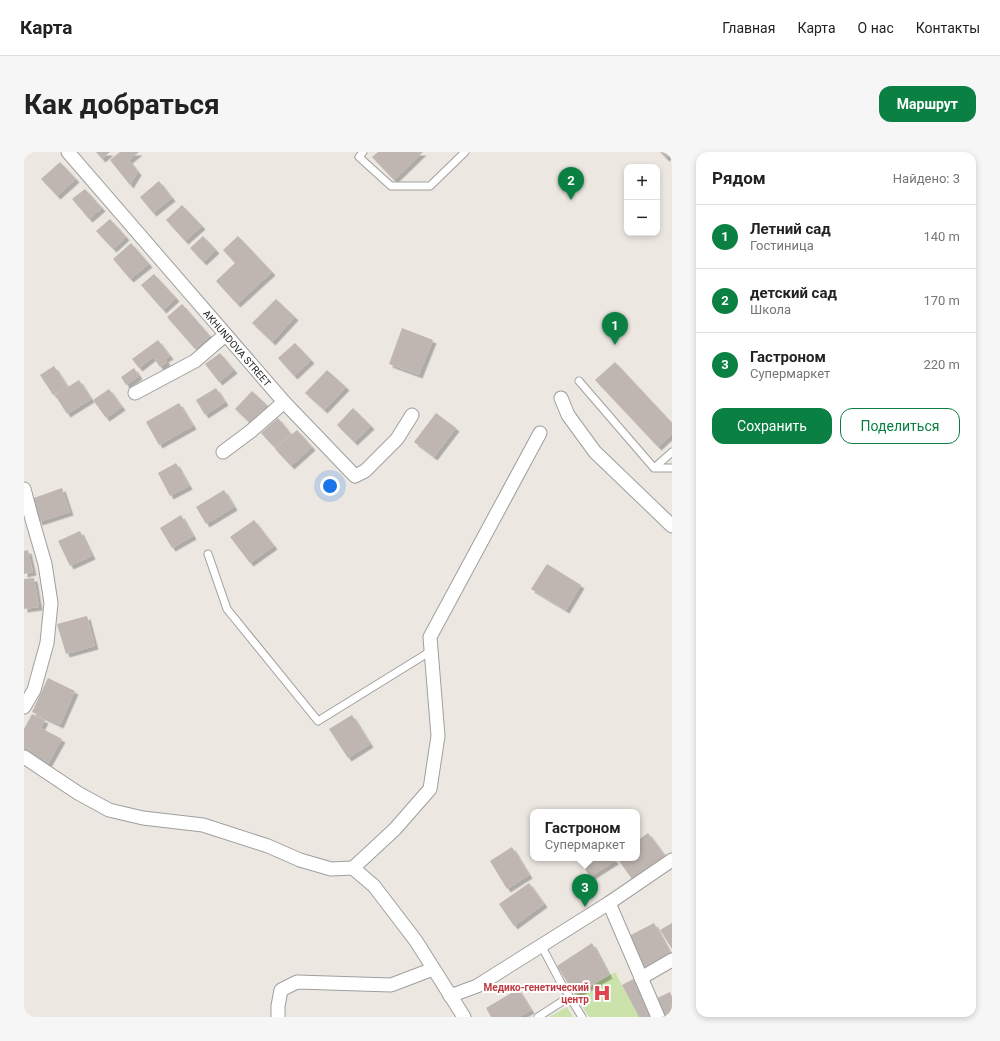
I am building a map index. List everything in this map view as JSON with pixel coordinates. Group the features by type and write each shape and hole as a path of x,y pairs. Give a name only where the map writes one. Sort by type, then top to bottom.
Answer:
{"street":[{"name":"AKHUNDOVA STREET","path":"68,152 284,402 355,476 365,471 398,439 412,415"},
{"path":"135,393 195,361 226,335"},
{"path":"561,398 568,415 595,452 672,526"},
{"path":"223,452 251,431 284,402"},
{"path":"24,757 78,793 109,810 143,818 203,825 268,846 300,860 331,869 353,868 395,828 430,788 438,736 430,637 540,433"},
{"path":"24,489 45,564 51,603 47,643 34,690 24,707"},
{"path":"450,996 477,986 609,903 672,860"},
{"path":"353,868 374,886 416,941 464,1017"},
{"path":"609,903 658,1017"},
{"path":"640,978 672,960"},
{"path":"278,1017 278,1006 281,990 297,982 391,985 433,969"}],"lane":[{"path":"363,152 359,157 391,186 430,186 465,152"},
{"path":"579,381 654,468 672,468"},
{"path":"654,468 672,452"},
{"path":"208,554 227,609 318,721 431,651"},
{"path":"541,945 561,983 582,1017"},
{"path":"538,1017 570,997"}],"green space":[{"path":"615,972 639,1017 589,1017 575,995"},
{"path":"567,1007 573,1017 549,1017"}],"building":[{"path":"96,152 110,152 102,159"},
{"path":"120,152 139,152 129,160 138,172 130,185 110,160"},
{"path":"378,152 423,152 394,180 372,157"},
{"path":"660,152 672,152 666,158"},
{"path":"60,162 76,179 57,196 41,179"},
{"path":"159,181 172,198 153,213 140,197"},
{"path":"85,189 102,208 89,219 72,199"},
{"path":"182,205 202,226 185,241 166,220"},
{"path":"110,219 126,237 113,249 96,231"},
{"path":"203,236 216,250 203,262 190,248"},
{"path":"238,236 272,272 237,304 216,281 235,263 223,250"},
{"path":"131,243 149,264 130,279 113,259"},
{"path":"154,274 176,298 163,310 141,285"},
{"path":"276,299 295,317 272,342 252,323"},
{"path":"182,304 210,336 195,349 167,317"},
{"path":"402,328 433,340 419,375 389,364"},
{"path":"158,340 170,356 165,359 167,362 160,367 153,357 139,368 132,359"},
{"path":"295,343 311,360 294,376 278,358"},
{"path":"220,353 234,370 219,382 205,364"},
{"path":"615,362 672,423 672,434 658,447 595,380"},
{"path":"54,366 67,386 53,395 40,375"},
{"path":"134,368 139,376 126,385 121,377"},
{"path":"327,370 346,387 324,410 305,393"},
{"path":"79,380 91,399 67,414 55,395"},
{"path":"216,388 225,402 205,415 196,400"},
{"path":"109,389 122,407 106,418 93,400"},
{"path":"252,391 267,405 250,423 235,409"},
{"path":"179,403 193,426 159,445 146,422"},
{"path":"353,408 371,426 354,442 337,425"},
{"path":"436,413 456,428 434,457 414,442"},
{"path":"278,418 291,434 275,448 261,433"},
{"path":"297,430 312,447 291,466 275,449"},
{"path":"176,463 189,486 170,496 158,473"},
{"path":"62,488 70,512 39,522 31,499"},
{"path":"224,490 234,507 206,524 196,507"},
{"path":"181,515 193,536 172,548 160,528"},
{"path":"254,520 274,546 250,563 230,537"},
{"path":"80,531 92,556 70,566 58,541"},
{"path":"28,550 33,572 24,574 24,551"},
{"path":"547,564 581,585 566,610 531,589"},
{"path":"34,578 39,607 24,609 24,579"},
{"path":"87,616 95,646 66,654 57,624"},
{"path":"48,678 75,691 60,725 32,712"},
{"path":"32,714 45,720 41,728 62,739 48,764 24,751 24,729"},
{"path":"352,715 370,744 348,758 329,729"},
{"path":"648,833 665,856 632,879 619,861 640,861 640,839"},
{"path":"512,847 529,875 507,889 490,861"},
{"path":"580,861 615,861 590,877"},
{"path":"529,883 544,904 514,926 499,904"},
{"path":"654,923 671,955 644,970 627,937"},
{"path":"672,923 672,949 660,930"},
{"path":"592,943 609,975 575,995 557,966"},
{"path":"635,978 652,1017 639,1017 622,985"},
{"path":"518,989 531,1010 519,1017 491,1017 486,1008"},
{"path":"670,992 672,997 672,1017 662,1017 653,1000"}],"place":[{"name":"детский сад","path":"571,200"},
{"name":"Летний сад","path":"615,345"},
{"name":"Гастроном","path":"585,907"},
{"name":"Медико-генетический центр","path":"602,993"}]}
